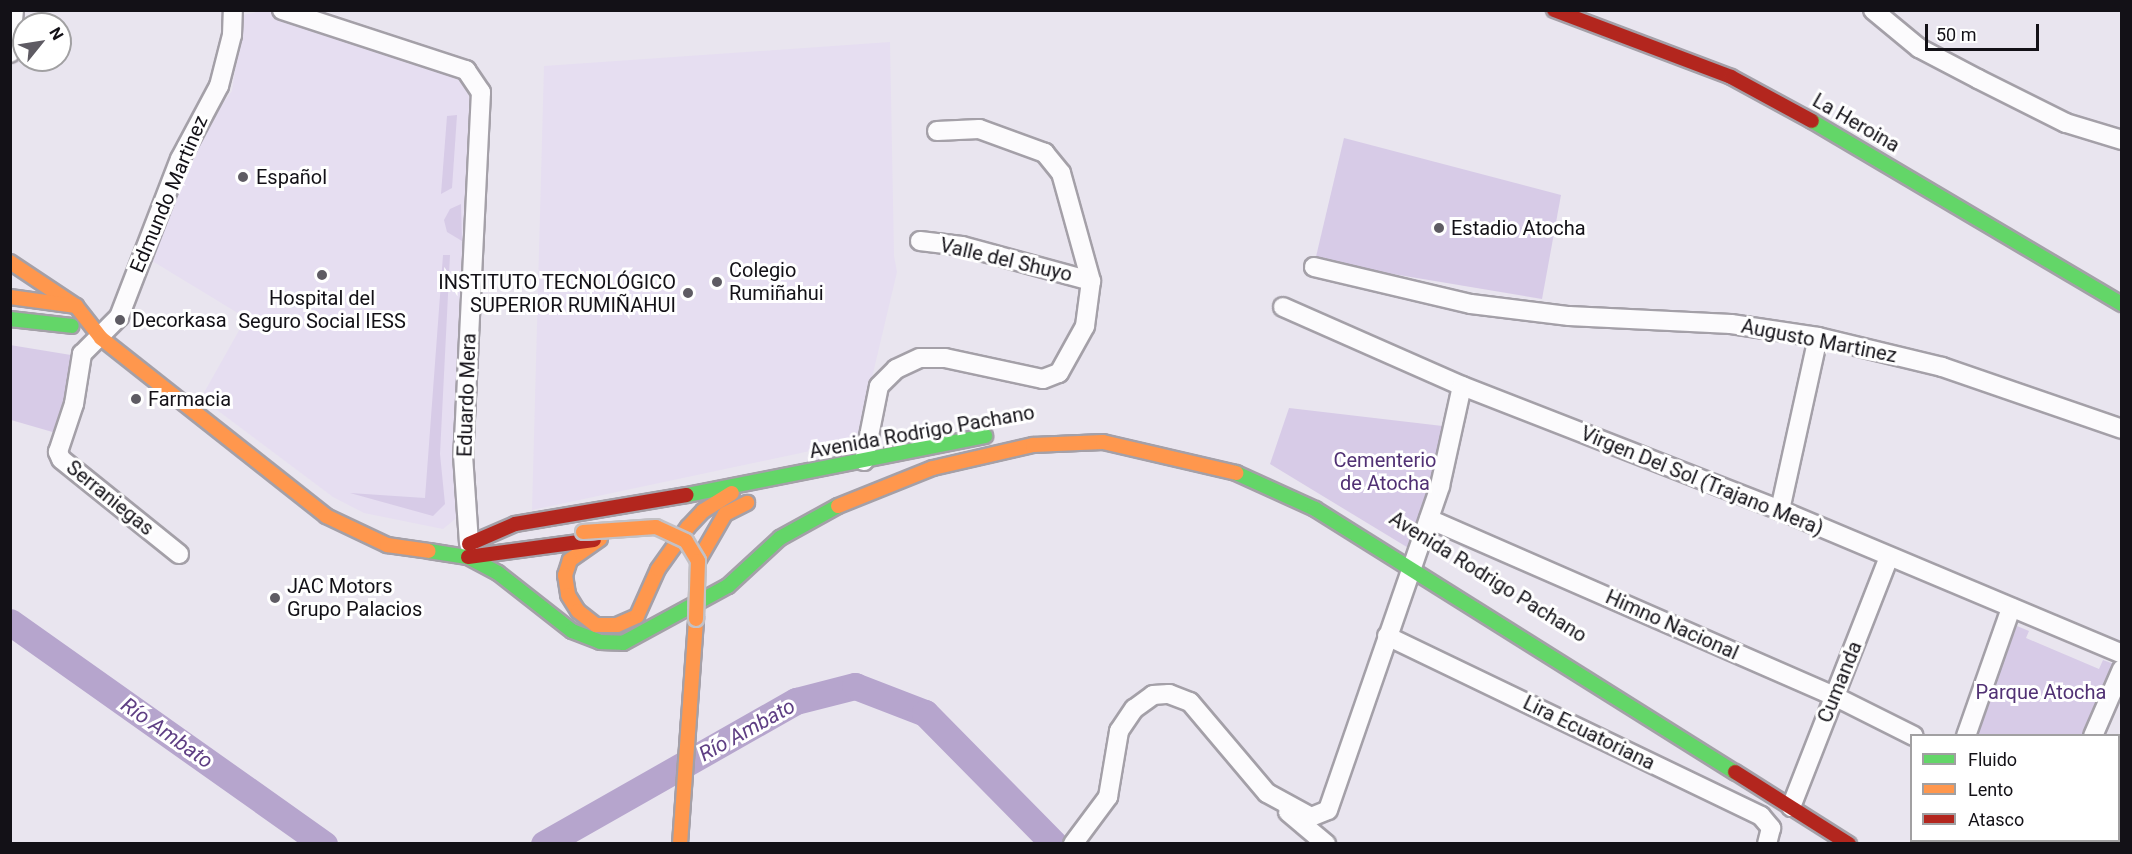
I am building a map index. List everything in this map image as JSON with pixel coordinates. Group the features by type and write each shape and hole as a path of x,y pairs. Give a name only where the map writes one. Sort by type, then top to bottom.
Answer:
{"main road":[{"name":"La Heroina","path":"1554,10 1731,77 1782,103 2121,304"},
{"path":"10,262 76,306 101,338 247,457 315,504 385,533 468,551 528,552 622,533 656,534 676,544 689,563 696,618"},
{"path":"10,283 40,301 72,326 101,338"},
{"path":"10,297 76,306"},
{"path":"10,319 72,326"},
{"path":"1076,428 1119,430"},
{"name":"Avenida Rodrigo Pachano","path":"468,551 515,524 744,486 865,469 1000,434"},
{"name":"Avenida Rodrigo Pachano","path":"933,468 1032,445 1076,442 1169,453 1245,475 1277,489 1412,560"},
{"name":"Avenida Rodrigo Pachano","path":"1221,454 1296,486 1793,801 1849,843"},
{"path":"468,551 572,631 600,642 623,643 728,586 780,538 846,502 933,468"},
{"path":"865,469 933,468"},
{"path":"600,538 570,560 565,575 568,595 578,612 596,625 617,625 637,616 650,594 658,569 703,511 744,486"},
{"path":"680,843 698,561 708,538 725,514 765,497"},
{"path":"468,551 583,532 656,527 686,541 698,561"},
{"name":"Avenida Rodrigo Pachano","path":"1793,801 1863,837"}],"street":[{"path":"10,53 14,10"},
{"name":"Edmundo Martinez","path":"101,338 119,317 180,159 219,86 232,35 233,10"},
{"name":"Eduardo Mera","path":"282,10 466,70 481,92 463,455 468,551"},
{"path":"1873,10 1918,48 2066,123 2121,140"},
{"path":"865,469 879,386 896,369 920,358 945,358 1029,379 1059,373 1085,326 1091,281 1060,173 1045,153 979,129 937,131"},
{"name":"Valle del Shuyo","path":"920,241 962,246 1091,281"},
{"name":"Augusto Martinez","path":"1314,267 1471,304 1569,316 1731,324 1818,337 1942,367 2121,429"},
{"name":"Virgen Del Sol (Trajano Mera)","path":"1283,307 1462,386 1780,510 2121,654"},
{"path":"1780,510 1818,337"},
{"name":"Serraniegas","path":"101,338 82,354 74,404 59,456 179,554"},
{"path":"1267,793 1311,817 1328,810 1450,453 1462,386"},
{"name":"Himno Nacional","path":"1429,519 1834,696 1912,734"},
{"name":"Cumanda","path":"1793,801 1889,557"},
{"path":"1966,734 2011,608"},
{"name":"Lira Ecuatoriana","path":"1387,636 1761,816 1771,828 1767,843"},
{"path":"2093,734 2121,669"},
{"path":"1074,843 1096,818 1114,774 1119,732 1134,709 1153,695 1169,694 1190,702 1267,793 1326,843"}],"shaded area":[{"name":"Hospital del Seguro Social IESS","path":"266,10 464,72 479,93 460,515 443,529 364,513 333,497 201,398 246,318 144,256 183,158 232,91 243,15"},
{"name":"Colegio Rumiñahui","path":"890,42 894,256 897,272 857,441 532,510 544,66"},
{"path":"2120,841 2121,844 1929,844 1930,842"}],"green space":[{"path":"457,115 452,188 441,194 447,116"},
{"name":"Estadio Atocha","path":"1344,138 1561,195 1542,299 1315,261"},
{"path":"461,204 462,241 447,232 444,220 450,209"},
{"path":"443,255 450,255 440,454 445,504 433,516 350,493 425,498"},
{"path":"10,345 77,356 56,433 11,420"},
{"name":"Cementerio de Atocha","path":"1289,408 1451,427 1415,552 1270,464"},
{"name":"Parque Atocha","path":"2017,626 2029,631 2026,638 2099,669 2103,660 2114,664 2084,734 1973,734"}],"waterway":[{"name":"Río Ambato","path":"10,622 324,844"},
{"name":"Río Ambato","path":"544,844 796,701 855,686 925,713 1054,844"}],"traffic: fast":[{"path":"1812,121 2122,304"},
{"path":"10,319 72,326"},
{"path":"687,495 985,436"},
{"path":"1236,473 1315,509 1735,772"},
{"path":"429,551 468,557 498,573 572,631 600,642 623,643 728,586 780,538 838,506"}],"traffic: slow":[{"path":"10,262 76,306 101,338 326,516 387,545 429,551"},
{"path":"10,297 76,306"},
{"path":"838,506 933,468 1033,445 1103,442 1236,473"},
{"path":"600,539 570,560 565,575 568,595 578,611 596,625 617,625 637,616 658,569 688,527 703,511 732,493"},
{"path":"698,561 725,514 747,503"},
{"path":"583,532 656,527 686,541 698,561 696,619"},
{"path":"680,844 696,619"}],"traffic: jam":[{"path":"1554,10 1731,77 1812,121"},
{"path":"469,544 515,524 687,495"},
{"path":"468,557 594,540"},
{"path":"1735,772 1849,844"}],"place":[{"name":"Español","path":"243,177"},
{"name":"Estadio Atocha","path":"1439,228"},
{"name":"Hospital del Seguro Social IESS","path":"322,275"},
{"name":"Colegio Rumiñahui","path":"717,282"},
{"name":"INSTITUTO TECNOLÓGICO SUPERIOR RUMIÑAHUI","path":"688,293"},
{"name":"Decorkasa","path":"120,320"},
{"name":"Farmacia","path":"136,399"},
{"name":"JAC Motors Grupo Palacios","path":"275,598"}]}
